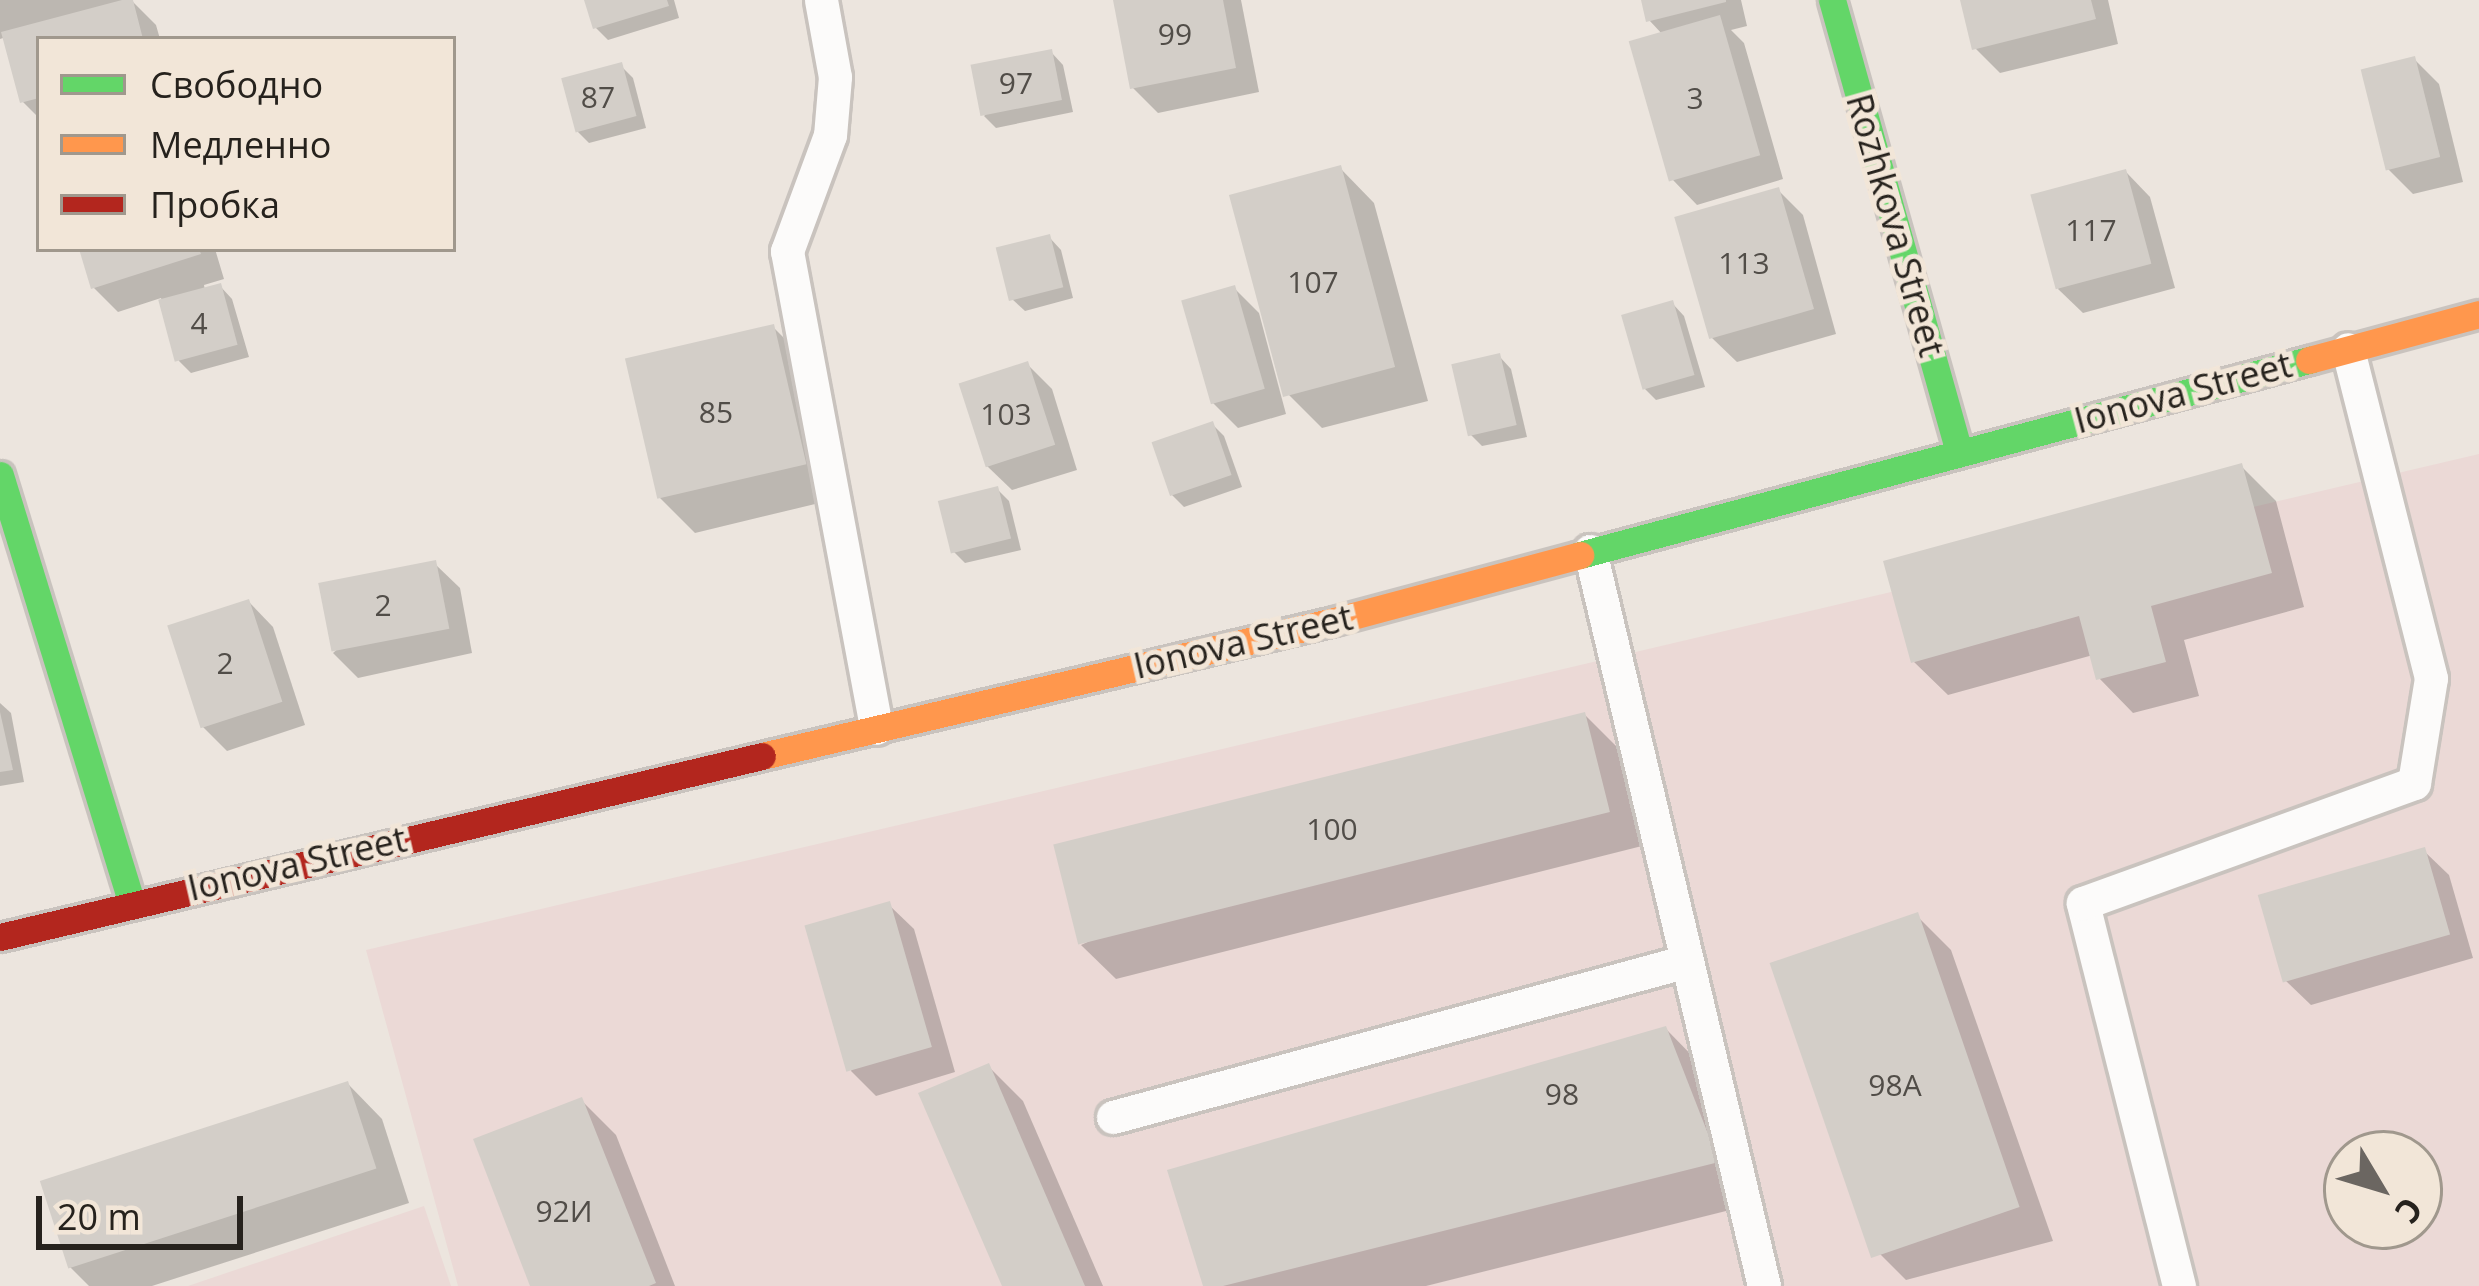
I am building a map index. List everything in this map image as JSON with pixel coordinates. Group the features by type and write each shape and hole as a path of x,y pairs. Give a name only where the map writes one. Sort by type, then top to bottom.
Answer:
{"main road":[{"name":"Rozhkova Street","path":"1832,0 1959,451"},
{"name":"Ionova Street","path":"0,937 131,902 1334,621 2479,314"},
{"path":"0,475 131,902"}],"lane":[{"path":"821,0 836,77 830,135 788,251 876,728"},
{"path":"2179,1286 2083,903 2414,783 2432,678 2348,349"},
{"path":"1590,551 1764,1286"},
{"path":"1113,1118 1687,961"}],"shaded area":[{"path":"2479,454 2479,1286 458,1286 366,950"},
{"path":"424,1206 451,1286 188,1286"}],"building":[{"path":"133,0 142,36 36,36 36,99 20,103 1,32"},
{"path":"584,0 667,0 669,6 593,29"},
{"path":"1113,0 1223,0 1236,68 1130,89"},
{"path":"1641,0 1726,0 1726,2 1646,22"},
{"path":"1960,0 2091,0 2096,19 1972,50"},
{"path":"1720,15 1760,155 1669,182 1629,41"},
{"path":"1052,49 1062,100 980,116 971,65"},
{"path":"2415,56 2440,157 2386,170 2361,70"},
{"path":"622,62 636,116 576,132 561,78"},
{"path":"1341,165 1395,367 1283,397 1229,195"},
{"path":"2126,169 2151,264 2056,289 2030,195"},
{"path":"1779,187 1814,309 1709,339 1674,217"},
{"path":"1050,234 1063,287 1009,301 996,248"},
{"path":"80,252 201,254 91,289"},
{"path":"221,283 238,345 175,362 158,300"},
{"path":"1235,285 1265,389 1211,404 1181,300"},
{"path":"1673,300 1694,375 1643,390 1621,315"},
{"path":"774,324 806,464 657,499 625,358"},
{"path":"1500,353 1517,425 1468,436 1451,364"},
{"path":"1028,361 1055,445 986,467 959,384"},
{"path":"1213,421 1232,475 1170,496 1152,442"},
{"path":"2242,463 2272,573 2151,606 2166,662 2096,680 2079,616 1911,663 1883,561"},
{"path":"998,486 1011,538 951,553 938,501"},
{"path":"436,560 449,629 332,652 318,583"},
{"path":"249,599 282,702 201,728 167,626"},
{"path":"0,712 13,770 0,772"},
{"path":"1585,712 1610,812 1078,945 1053,845"},
{"path":"2425,847 2450,934 2283,982 2258,895"},
{"path":"890,901 932,1047 846,1072 804,926"},
{"path":"1918,912 2020,1207 1871,1258 1770,963"},
{"path":"1666,1026 1719,1162 1223,1286 1203,1286 1167,1170"},
{"path":"989,1063 1085,1286 1002,1286 918,1093"},
{"path":"348,1081 376,1168 68,1269 40,1181"},
{"path":"582,1097 656,1283 649,1286 530,1286 473,1139"}],"traffic: fast":[{"path":"1832,0 1959,451"},
{"path":"1580,555 2309,360"},
{"path":"0,475 131,902"}],"traffic: slow":[{"path":"2309,360 2479,314"},
{"path":"762,756 1334,621 1580,555"}],"traffic: jam":[{"path":"0,937 762,756"}]}
